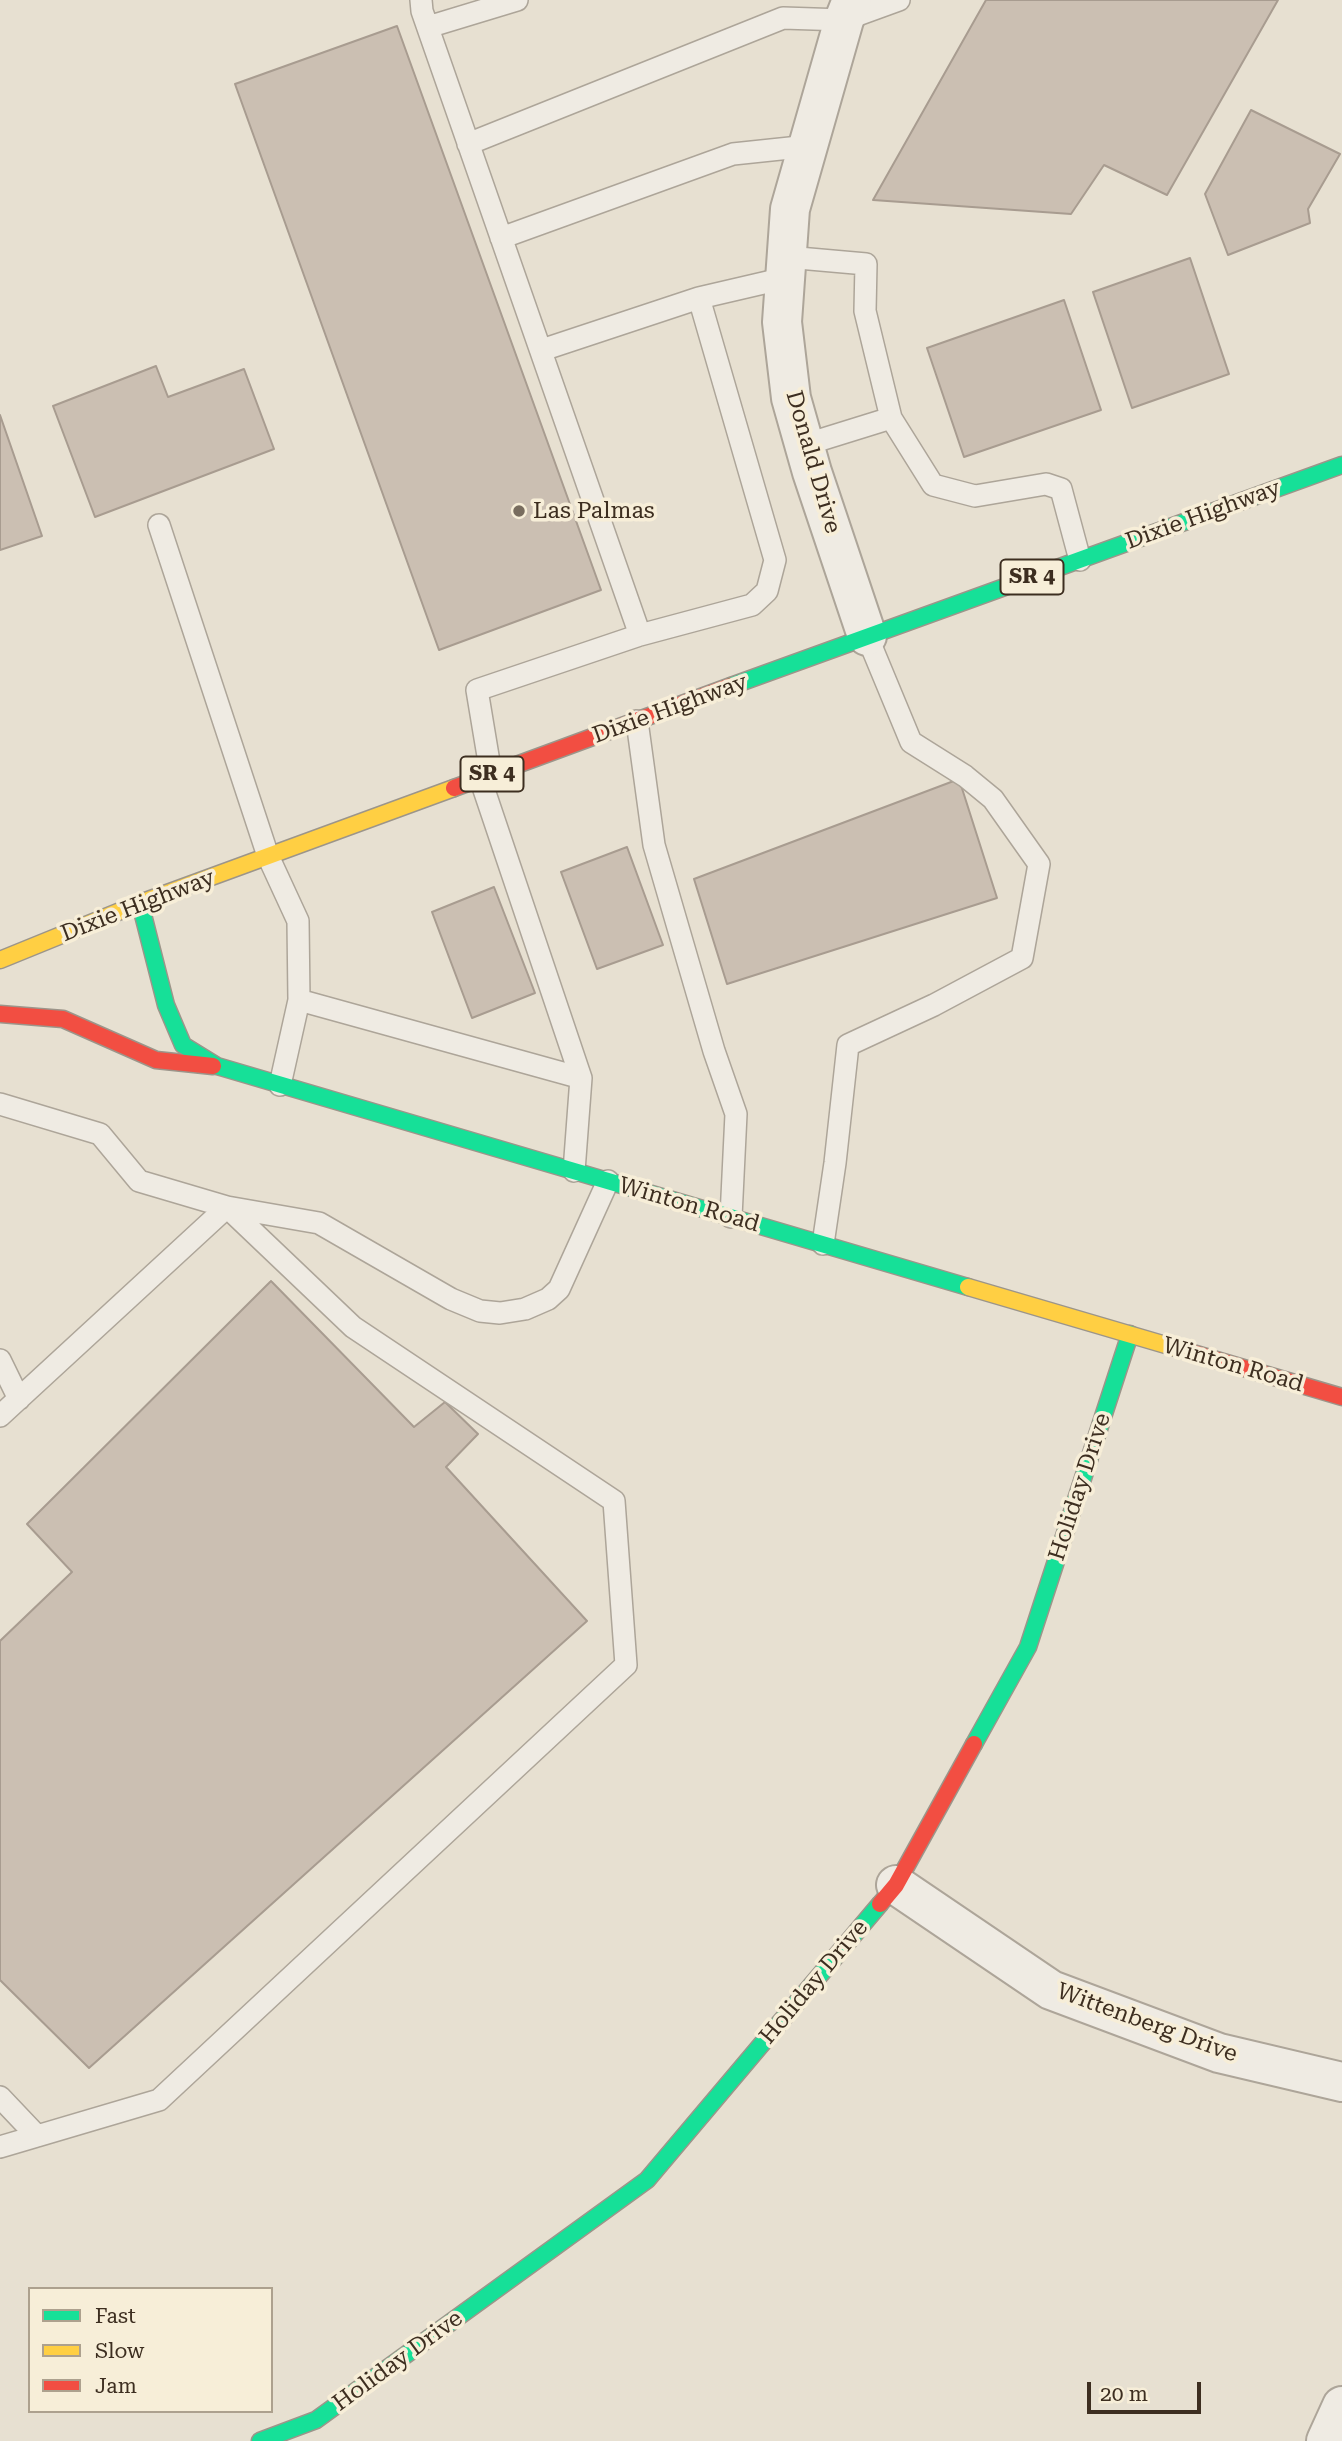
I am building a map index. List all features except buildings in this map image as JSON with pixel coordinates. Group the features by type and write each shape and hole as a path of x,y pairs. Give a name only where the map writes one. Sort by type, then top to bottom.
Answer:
{"street":[{"name":"Donald Drive","path":"848,10 790,209 782,322 791,398 867,636"},
{"name":"Dixie Highway","path":"0,960 140,903 1342,465"},
{"name":"Winton Road","path":"140,903 166,1005 183,1045 217,1066 1342,1397"},
{"path":"0,1014 63,1019 156,1060 217,1066"},
{"name":"Holiday Drive","path":"260,2441 323,2430 647,2180 896,1885 1028,1647 1130,1334"},
{"name":"Wittenberg Drive","path":"896,1885 1051,1990 1219,2053 1342,2082"},
{"path":"1326,2441 1342,2406"}],"lane":[{"path":"421,0 468,144 640,635"},
{"path":"428,27 517,0"},
{"path":"468,144 779,9 848,10 899,0"},
{"path":"501,238 733,154 809,146"},
{"path":"542,350 786,267 866,264 865,311 891,418 933,485 975,496 1046,484 1060,489 1080,559"},
{"path":"574,1171 581,1078 486,776 477,690 640,635 752,605 767,591 775,560 699,298"},
{"path":"804,445 891,418"},
{"path":"159,526 268,856 298,921 299,1000 280,1084"},
{"path":"823,1244 848,1045 934,1005 1022,958 1039,864 993,799 965,776 911,743 867,636"},
{"path":"636,721 654,845 736,1114 731,1217"},
{"path":"299,1000 581,1078"},
{"path":"0,1104 100,1134 139,1181 227,1207 319,1223 451,1299 480,1311 500,1313 525,1309 548,1299 559,1289 608,1181"},
{"path":"0,1416 227,1207"},
{"path":"0,2147 159,2100 626,1665 614,1501 353,1327 227,1207"},
{"path":"0,1360 19,1399"},
{"path":"0,2097 37,2136"}],"traffic: fast":[{"path":"731,686 1342,465"},
{"path":"140,903 166,1005 183,1045 217,1066 968,1287"},
{"path":"974,1744 1028,1647 1130,1334"},
{"path":"260,2441 316,2420 647,2180 880,1904"}],"traffic: slow":[{"path":"0,960 140,903 454,788"},
{"path":"968,1287 1176,1348"}],"traffic: jam":[{"path":"454,788 731,686"},
{"path":"0,1014 63,1019 156,1060 213,1066"},
{"path":"1176,1348 1342,1397"},
{"path":"880,1904 896,1885 974,1744"}],"place":[{"name":"Las Palmas","path":"519,511"}]}
